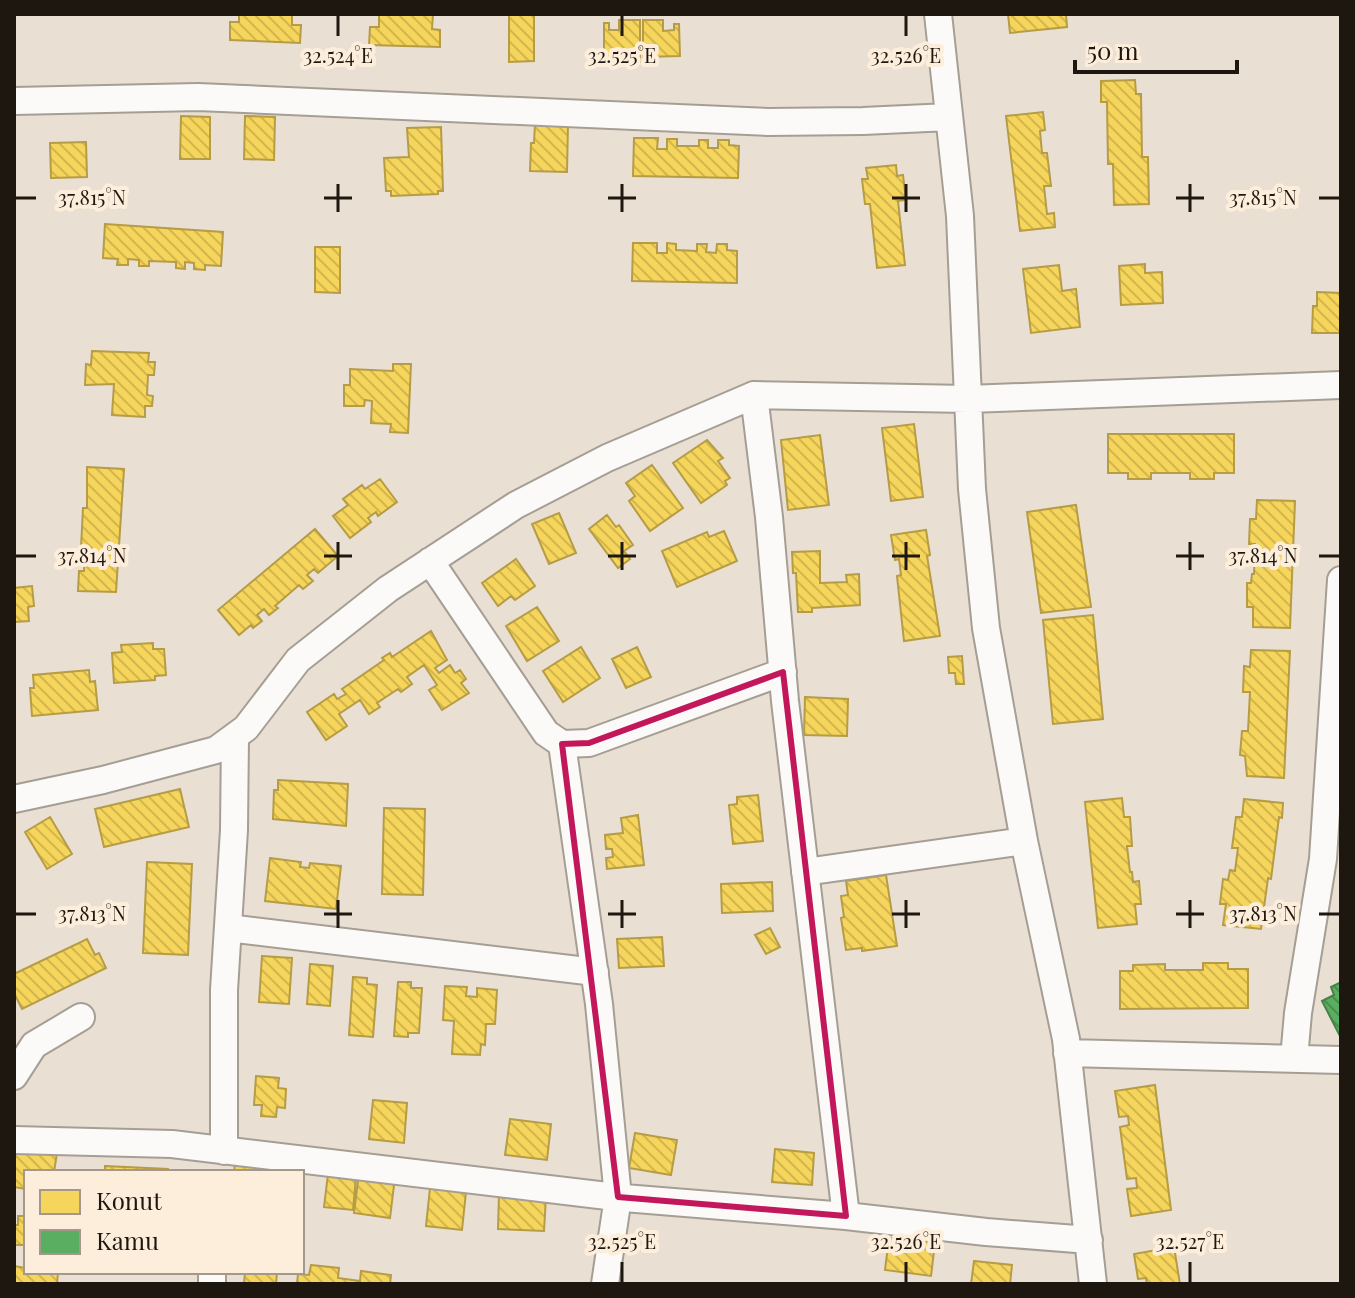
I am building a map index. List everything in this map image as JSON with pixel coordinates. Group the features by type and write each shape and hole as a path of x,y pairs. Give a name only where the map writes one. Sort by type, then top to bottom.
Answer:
{"street":[{"path":"938,14 960,216 972,489 986,628 1024,841 1067,1053 1093,1284"},
{"path":"14,101 198,97 768,122 949,117"},
{"path":"14,799 103,780 216,750 246,728 298,660 388,589 430,561 516,505 581,472 754,395 968,399 1341,385"},
{"path":"754,395 805,872 846,1216"},
{"path":"430,561 546,733 562,744 589,743 783,672"},
{"path":"1294,1059 1298,1013 1333,839 1341,580"},
{"path":"216,1157 234,830 235,736"},
{"path":"562,744 595,972 618,1197 605,1284"},
{"path":"805,872 1024,841"},
{"path":"228,928 595,972"},
{"path":"14,1076 34,1045 81,1017"},
{"path":"1067,1053 1341,1060"},
{"path":"14,1140 172,1144 216,1157 1089,1240"}],"highlighted area":[{"path":"783,672 846,1216 618,1197 562,744 589,743"}],"building: Konut":[{"path":"239,14 292,14 292,25 301,25 300,43 230,40 230,22 239,22"},
{"path":"379,14 433,14 432,29 440,30 440,47 369,45 370,27 379,27"},
{"path":"509,14 534,14 534,61 509,62"},
{"path":"1008,14 1066,14 1067,27 1010,33"},
{"path":"619,20 640,20 640,62 604,62 604,23 609,23 609,30 619,30"},
{"path":"643,20 663,20 663,31 674,30 674,24 679,24 680,56 643,57"},
{"path":"1135,80 1136,94 1141,94 1142,157 1148,157 1149,204 1114,205 1113,164 1108,164 1107,102 1101,102 1101,81"},
{"path":"1043,112 1045,130 1040,131 1042,153 1047,153 1051,186 1044,186 1047,214 1054,213 1055,227 1020,231 1006,116"},
{"path":"181,116 210,117 210,159 180,159"},
{"path":"245,116 275,117 274,160 244,159"},
{"path":"535,123 568,124 567,172 530,171"},
{"path":"441,127 443,191 438,191 438,194 391,196 391,191 386,191 384,158 409,157 407,128"},
{"path":"634,138 658,138 657,149 667,149 667,139 677,139 677,146 699,146 699,140 708,140 708,148 718,148 718,140 729,140 729,145 739,146 738,178 633,176"},
{"path":"86,142 87,177 51,178 50,143"},
{"path":"896,165 897,176 903,175 906,200 898,201 905,265 877,268 870,204 865,204 862,179 868,179 866,168"},
{"path":"105,224 223,232 221,266 205,265 205,270 194,269 194,263 185,262 185,269 176,268 176,262 149,261 149,266 139,266 139,260 128,259 128,265 117,265 118,259 103,258"},
{"path":"633,243 657,243 657,253 667,253 667,243 676,244 676,250 697,251 697,244 707,244 706,252 716,253 717,244 727,244 727,250 737,251 737,283 632,281"},
{"path":"315,247 340,247 340,293 315,292"},
{"path":"1145,264 1145,273 1162,272 1163,303 1121,305 1119,266"},
{"path":"1059,265 1062,291 1076,289 1080,327 1031,333 1023,269"},
{"path":"1317,292 1341,293 1341,333 1312,333"},
{"path":"92,351 149,353 148,362 155,362 154,375 148,375 147,395 153,396 152,406 145,406 145,417 112,415 114,384 85,385 86,364 91,365"},
{"path":"393,364 411,364 408,433 390,432 391,424 371,423 372,401 365,400 364,406 344,406 344,385 350,385 350,369 393,371"},
{"path":"914,424 923,497 891,501 882,428"},
{"path":"1108,434 1234,434 1234,473 1214,473 1214,479 1190,479 1190,473 1151,473 1151,479 1128,479 1128,473 1108,473"},
{"path":"820,435 829,505 788,510 781,440"},
{"path":"707,440 723,458 718,461 730,478 725,481 727,485 701,503 673,463"},
{"path":"652,465 683,508 650,531 629,501 635,496 626,483"},
{"path":"87,467 124,469 116,592 78,591 79,571 84,571 85,548 81,548 83,508 87,508"},
{"path":"380,479 397,502 378,516 376,512 368,518 371,522 350,538 333,516 348,505 343,499 362,485 365,489"},
{"path":"1257,500 1295,501 1290,628 1253,627 1253,607 1247,607 1247,583 1251,583 1254,574 1255,544 1249,544 1250,519 1256,519"},
{"path":"1076,505 1091,607 1041,613 1027,512"},
{"path":"559,513 576,553 549,564 532,524"},
{"path":"607,515 616,527 619,525 633,545 624,551 630,559 618,568 589,529"},
{"path":"315,529 338,556 318,573 314,569 307,575 313,581 303,589 299,585 269,615 264,609 257,615 262,621 239,635 218,610"},
{"path":"926,530 930,555 927,556 940,636 904,641 897,576 901,575 891,535"},
{"path":"724,531 737,561 677,587 662,551 707,532 709,537"},
{"path":"820,551 820,583 847,582 846,575 859,574 860,605 812,608 812,612 798,612 792,552"},
{"path":"516,559 535,586 515,600 511,596 498,606 482,583"},
{"path":"32,586 34,606 28,607 29,621 14,622 14,588"},
{"path":"537,607 559,641 527,661 506,626"},
{"path":"1093,615 1103,719 1053,724 1043,620"},
{"path":"431,631 447,660 435,668 439,673 450,665 455,673 460,670 466,679 461,683 469,693 442,710 429,690 437,685 424,665 407,677 412,684 377,703 380,707 369,714 360,700 339,714 347,726 326,740 307,712 334,694 337,699 346,694 342,689 384,660 382,658 390,653 392,657"},
{"path":"153,643 153,649 164,649 166,675 155,676 155,680 114,683 112,653 122,652 121,645"},
{"path":"581,647 600,678 563,702 543,671"},
{"path":"637,647 651,677 626,688 612,659"},
{"path":"1251,650 1290,651 1284,778 1247,776 1245,756 1240,755 1242,731 1248,731 1250,692 1243,692 1244,666 1250,667"},
{"path":"962,656 964,684 956,684 955,673 949,673 948,657"},
{"path":"89,670 90,682 95,681 98,710 32,716 30,688 34,688 33,675"},
{"path":"805,697 848,699 847,736 804,735"},
{"path":"278,780 348,784 346,826 273,819 274,790 278,790"},
{"path":"180,789 189,827 104,847 95,809"},
{"path":"758,795 763,841 733,844 729,805 737,804 737,797"},
{"path":"1122,798 1124,817 1130,817 1132,846 1127,846 1130,872 1133,882 1139,881 1141,904 1135,904 1137,924 1098,928 1085,802"},
{"path":"1244,799 1283,803 1261,929 1223,925 1226,904 1220,904 1223,879 1228,880 1230,870 1235,871 1238,848 1232,848 1236,817 1242,817"},
{"path":"384,808 425,809 423,895 382,894"},
{"path":"638,815 644,865 607,869 606,858 613,857 612,849 606,849 605,835 623,833 621,818"},
{"path":"50,817 72,854 47,869 25,832"},
{"path":"270,858 301,862 300,867 309,868 310,863 341,866 336,909 265,901"},
{"path":"147,862 192,864 188,955 143,953"},
{"path":"886,875 897,946 846,950 841,896 848,895 846,881"},
{"path":"772,882 773,911 722,913 721,884"},
{"path":"770,928 780,947 766,954 755,935"},
{"path":"662,937 664,966 619,968 617,939"},
{"path":"87,939 106,968 22,1009 14,993 14,974"},
{"path":"262,956 292,958 289,1004 259,1002"},
{"path":"1203,963 1228,963 1228,969 1248,969 1248,1008 1120,1009 1120,971 1133,971 1133,965 1165,964 1165,970 1203,970"},
{"path":"310,964 333,966 330,1006 307,1004"},
{"path":"353,977 367,978 367,984 377,985 373,1037 349,1035"},
{"path":"398,982 411,982 411,988 422,988 419,1033 408,1033 408,1037 394,1036"},
{"path":"445,986 467,987 466,996 477,997 477,988 497,990 495,1024 486,1024 485,1045 481,1044 480,1055 452,1054 454,1021 443,1020"},
{"path":"256,1076 279,1078 278,1088 286,1089 285,1108 277,1107 276,1117 261,1116 262,1105 254,1105"},
{"path":"1155,1085 1171,1210 1131,1216 1127,1189 1137,1188 1136,1178 1127,1179 1120,1127 1129,1125 1128,1116 1119,1117 1115,1091"},
{"path":"373,1100 407,1103 404,1143 369,1139"},
{"path":"510,1119 551,1124 547,1160 505,1155"},
{"path":"635,1133 677,1140 671,1175 629,1168"},
{"path":"15,1148 57,1153 54,1170 24,1170 24,1189 14,1187"},
{"path":"775,1149 814,1153 812,1185 772,1182"},
{"path":"235,1164 268,1167 268,1170 234,1170"},
{"path":"105,1166 168,1169 168,1170 105,1170"},
{"path":"359,1173 395,1177 390,1218 354,1213"},
{"path":"328,1174 356,1177 353,1210 324,1207"},
{"path":"430,1188 466,1192 462,1230 426,1226"},
{"path":"499,1195 546,1197 544,1231 498,1229"},
{"path":"18,1216 24,1216 24,1245 14,1245 14,1225 18,1225"},
{"path":"889,1238 935,1243 931,1276 885,1270"},
{"path":"1174,1247 1180,1284 1147,1284 1146,1278 1138,1279 1134,1254"},
{"path":"974,1261 1012,1265 1010,1284 971,1284"},
{"path":"311,1265 339,1268 338,1278 360,1281 361,1271 391,1275 390,1284 297,1284 298,1274 309,1275"},
{"path":"14,1266 24,1268 24,1274 58,1274 57,1284 14,1284"},
{"path":"245,1274 277,1274 276,1284 244,1284"}],"building: Kamu":[{"path":"1341,982 1341,1038 1322,1001 1334,995 1331,987"}]}
